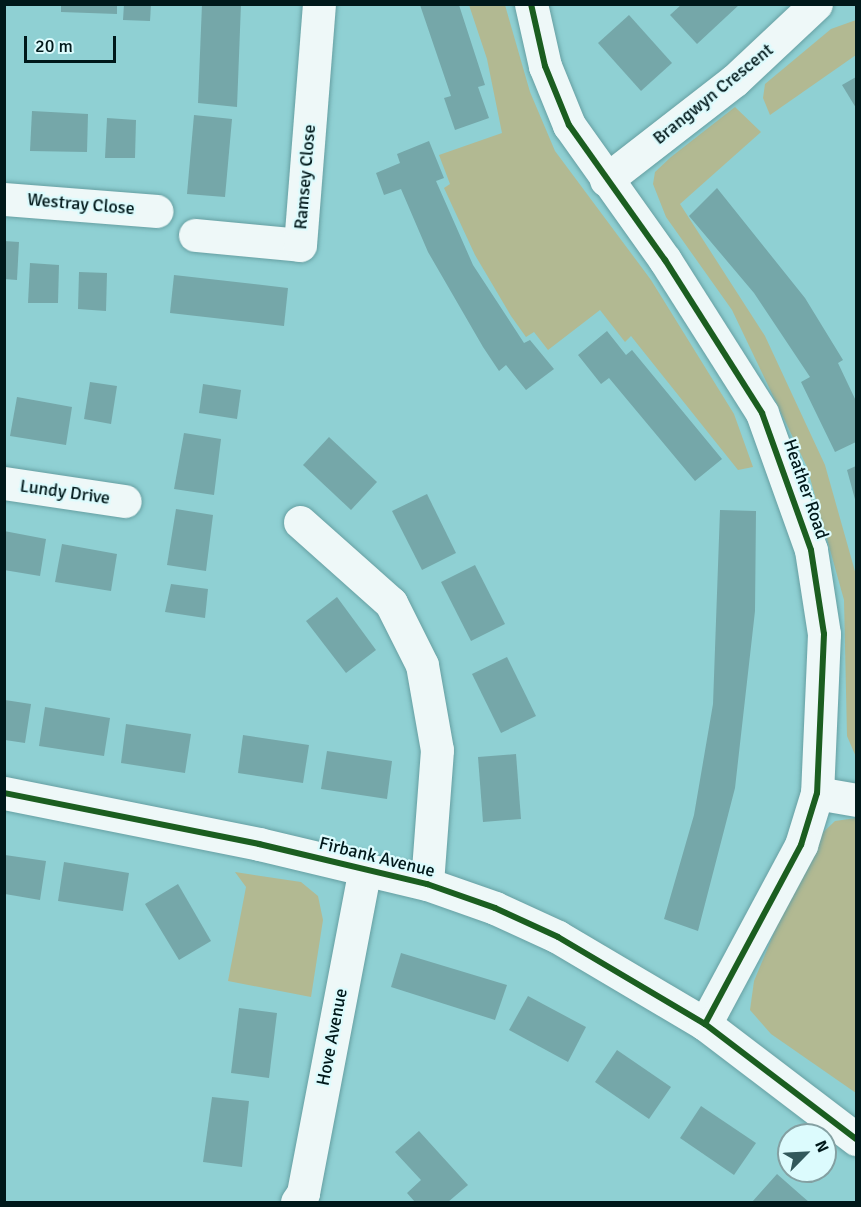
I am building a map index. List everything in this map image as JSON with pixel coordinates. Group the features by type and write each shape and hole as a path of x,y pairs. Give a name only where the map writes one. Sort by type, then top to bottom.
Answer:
{"street":[{"name":"Ramsey Close","path":"195,234 300,245 320,4"},
{"name":"Heather Road","path":"531,4 545,66 569,125 724,349 762,413 788,479 811,550 824,634 817,793 801,845 705,1024"},
{"name":"Brangwyn Crescent","path":"606,180 735,80 816,4"},
{"name":"Westray Close","path":"4,199 157,211"},
{"name":"Lundy Drive","path":"4,483 125,501"},
{"path":"300,522 391,603 422,665 437,750 427,884"},
{"name":"Firbank Avenue","path":"4,793 427,884 558,938 705,1024 856,1139"},
{"path":"817,793 856,800"},
{"name":"Hove Avenue","path":"307,1199 365,869"}],"green space":[{"path":"469,5 505,5 530,92 555,151 651,280 734,414 753,467 738,470 631,336 625,342 600,310 548,350 534,332 526,337 511,316 475,255 444,188 450,184 439,155 502,133 487,59"},
{"path":"856,20 856,55 770,115 763,98 765,84 831,29"},
{"path":"735,107 761,132 680,204 765,336 825,465 856,575 856,757 847,736 844,600 807,467 732,310 666,217 653,184 655,172"},
{"path":"856,818 856,1093 771,1034 750,1010 754,981 811,844 835,821"},
{"path":"235,872 301,882 318,896 323,920 311,997 228,981 246,887"}],"building":[{"path":"61,4 117,4 117,14 61,12"},
{"path":"124,4 151,4 150,21 123,20"},
{"path":"202,4 241,4 237,107 198,103"},
{"path":"682,4 740,4 697,44 670,15"},
{"path":"420,5 459,5 485,85 478,87 489,118 455,130 444,98 451,96"},
{"path":"629,15 672,63 641,91 598,43"},
{"path":"856,77 856,108 842,85"},
{"path":"32,111 88,114 87,152 30,151"},
{"path":"194,115 232,119 225,197 187,194"},
{"path":"107,118 136,120 135,158 105,158"},
{"path":"429,141 444,178 436,181 473,265 524,343 530,340 554,369 526,390 506,365 499,371 483,347 428,252 401,189 384,195 376,173 400,163 397,154"},
{"path":"717,188 805,298 843,360 838,363 856,401 856,442 835,452 801,382 810,377 754,293 689,216"},
{"path":"4,241 19,242 17,280 4,279"},
{"path":"30,263 59,265 58,303 28,303"},
{"path":"79,272 107,273 106,311 78,309"},
{"path":"174,275 288,288 284,326 170,313"},
{"path":"607,331 626,355 632,350 722,459 695,481 609,378 601,384 578,355"},
{"path":"90,382 117,386 111,424 84,419"},
{"path":"203,384 241,390 237,419 199,413"},
{"path":"17,397 72,407 66,445 10,436"},
{"path":"184,433 221,439 214,495 174,489"},
{"path":"329,437 377,482 351,510 303,465"},
{"path":"856,466 856,503 847,470"},
{"path":"427,494 456,553 422,570 392,511"},
{"path":"176,509 213,515 206,571 167,565"},
{"path":"720,510 756,511 755,611 735,788 698,931 664,919 694,815 713,704"},
{"path":"4,531 46,539 40,576 4,570"},
{"path":"62,544 117,554 111,591 55,582"},
{"path":"475,565 505,624 471,641 441,582"},
{"path":"171,584 208,589 205,618 165,612"},
{"path":"337,597 376,650 346,673 306,621"},
{"path":"507,657 536,716 501,733 472,674"},
{"path":"5,700 31,704 25,743 5,740"},
{"path":"45,707 110,718 104,756 39,746"},
{"path":"126,724 191,734 185,773 121,763"},
{"path":"243,735 309,745 303,783 238,773"},
{"path":"327,751 392,761 387,799 321,789"},
{"path":"516,754 521,819 483,822 478,757"},
{"path":"5,855 46,861 40,900 5,894"},
{"path":"64,862 129,873 123,911 58,901"},
{"path":"178,884 211,941 179,960 145,904"},
{"path":"401,953 507,985 495,1020 391,987"},
{"path":"528,996 586,1027 568,1062 509,1030"},
{"path":"239,1008 277,1013 269,1078 231,1073"},
{"path":"617,1050 671,1087 649,1119 595,1082"},
{"path":"212,1097 249,1101 242,1167 203,1162"},
{"path":"701,1106 756,1143 734,1175 680,1138"},
{"path":"419,1131 468,1185 448,1202 415,1202 407,1193 421,1180 395,1152"},
{"path":"777,1174 777,1183 787,1183 809,1202 752,1202"}],"cycle path":[{"path":"531,4 545,66 569,125 665,260 762,413 811,550 824,634 817,793 801,845 705,1024"},
{"path":"4,793 259,844 427,884 495,908 558,937 705,1024 856,1139"}]}
